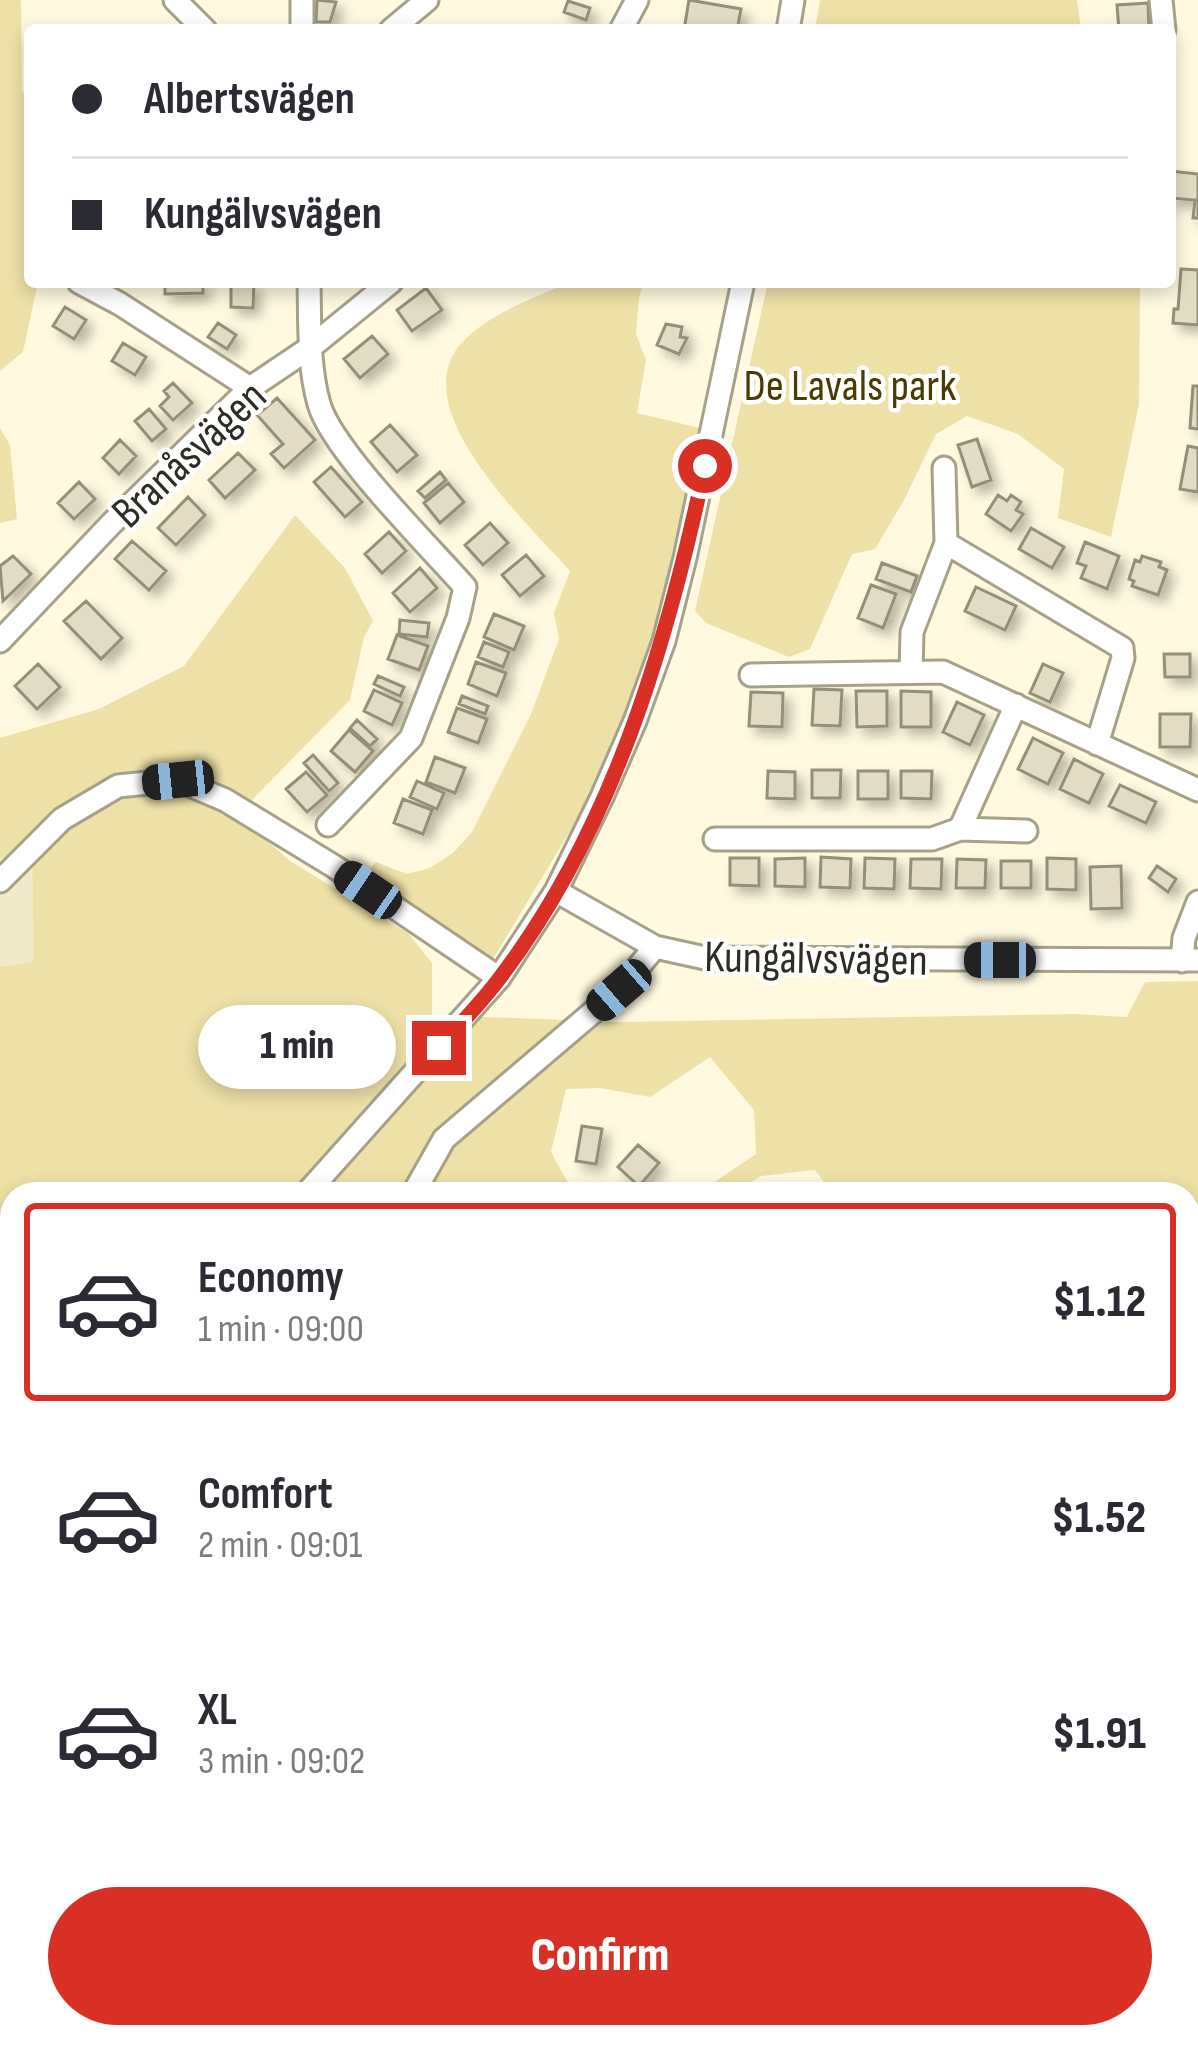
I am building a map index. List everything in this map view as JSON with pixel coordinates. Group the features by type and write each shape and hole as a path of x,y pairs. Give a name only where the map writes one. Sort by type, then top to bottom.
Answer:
{"street":[{"path":"175,0 200,24"},
{"path":"398,24 427,0"},
{"path":"309,288 310,347 320,408 355,462 465,587 458,618 411,738 328,825"},
{"name":"Branåsvägen","path":"0,641 250,388 384,288"},
{"path":"317,1182 499,978 556,891 627,740 664,641 686,558 742,288"},
{"path":"122,293 250,388"},
{"path":"910,671 912,632 946,543 944,468"},
{"path":"946,543 1122,648 1097,744"},
{"path":"751,675 943,672 1198,790"},
{"path":"960,829 1016,705"},
{"path":"0,881 62,819 118,786 178,780 225,800 335,867 499,978"},
{"path":"716,839 932,839 960,829 1025,831"},
{"name":"Kungälvsvägen","path":"556,891 656,947 704,958 1190,961"},
{"path":"1190,961 1184,938 1198,902"},
{"path":"420,1182 444,1139 619,990 656,947"}],"shaded area":[{"path":"0,857 32,866 34,961 0,967"}],"green space":[{"path":"0,0 21,0 24,288 37,288 23,352 0,371"},
{"path":"820,0 1077,0 1080,24 816,24"},
{"path":"557,288 642,288 636,334 646,360 637,413 700,428 650,656 584,808 493,959 478,955 363,877 376,862 407,874 430,868 472,832 531,714 559,639 554,613 570,571 480,466 460,435 448,403 447,373 459,346 511,308"},
{"name":"De Lavals park","path":"767,288 1140,288 1139,404 1111,537 1058,518 1064,469 1018,434 967,416 936,434 875,549 852,554 810,649 789,657 706,623 695,611"},
{"path":"0,428 10,445 17,519 0,523"},
{"path":"295,515 345,568 373,621 364,637 350,700 237,815 290,861 408,933 432,963 432,1015 618,1022 1127,1017 1145,982 1198,981 1198,1182 824,1182 815,1170 761,1176 751,1182 714,1182 756,1154 754,1110 710,1057 650,1097 600,1088 566,1089 551,1152 567,1182 0,1182 0,967 34,961 32,866 0,857 0,738 99,709 184,666"}],"building":[{"path":"317,0 336,2 330,22 316,22"},
{"path":"689,0 741,9 738,24 685,24"},
{"path":"568,1 590,8 586,20 564,12"},
{"path":"1148,3 1149,24 1119,24 1117,5"},
{"path":"1176,172 1198,174 1198,218 1193,218 1195,200 1176,198"},
{"path":"1181,269 1198,270 1198,325 1173,323"},
{"path":"165,288 203,288 203,293 165,294"},
{"path":"231,288 254,288 253,308 231,307"},
{"path":"426,288 442,310 412,331 397,310"},
{"path":"65,307 86,320 74,339 53,326"},
{"path":"218,323 236,335 227,349 208,337"},
{"path":"666,324 682,327 680,337 687,338 679,354 657,345"},
{"path":"372,336 388,354 360,378 344,359"},
{"path":"123,343 146,357 135,375 112,361"},
{"path":"173,383 192,403 173,420 160,406 169,397 164,391"},
{"path":"1193,386 1198,386 1198,429 1190,428"},
{"path":"277,398 315,440 284,468 271,454 283,444 257,415"},
{"path":"149,409 166,429 152,441 135,421"},
{"path":"390,425 417,455 397,472 371,442"},
{"path":"977,439 991,480 972,487 958,445"},
{"path":"120,440 136,456 119,474 103,458"},
{"path":"1188,446 1198,448 1198,492 1180,489"},
{"path":"238,453 255,470 225,498 209,480"},
{"path":"331,467 362,502 345,517 314,482"},
{"path":"440,472 446,480 425,498 418,491"},
{"path":"79,482 95,499 74,519 58,503"},
{"path":"448,483 464,502 440,523 424,503"},
{"path":"998,495 1007,501 1011,495 1021,502 1016,510 1023,514 1011,531 986,514"},
{"path":"188,497 205,515 176,545 158,528"},
{"path":"490,523 508,543 483,565 465,545"},
{"path":"1031,528 1064,547 1052,568 1019,549"},
{"path":"389,532 406,551 382,573 365,554"},
{"path":"132,541 166,571 149,590 115,559"},
{"path":"1085,542 1119,556 1107,589 1081,578 1086,566 1077,563"},
{"path":"526,555 544,576 520,596 502,575"},
{"path":"13,556 31,574 3,601 0,566"},
{"path":"1142,556 1161,562 1159,567 1167,570 1158,595 1132,586 1134,581 1129,579 1135,560 1140,562"},
{"path":"882,563 917,576 911,592 876,579"},
{"path":"420,568 437,588 410,612 393,593"},
{"path":"871,585 896,594 883,628 858,618"},
{"path":"976,587 1016,606 1005,630 965,611"},
{"path":"86,601 122,638 101,659 64,621"},
{"path":"494,614 524,626 514,650 484,637"},
{"path":"400,620 429,623 427,637 399,634"},
{"path":"397,635 428,646 419,670 388,659"},
{"path":"484,642 509,652 503,667 478,657"},
{"path":"1164,654 1190,654 1190,677 1165,677"},
{"path":"476,662 506,673 497,696 468,684"},
{"path":"38,664 60,687 37,709 15,686"},
{"path":"1043,664 1063,673 1050,702 1030,693"},
{"path":"378,676 404,687 400,696 374,684"},
{"path":"814,689 842,690 840,726 812,725"},
{"path":"374,690 402,703 392,725 364,711"},
{"path":"856,691 887,691 887,726 857,727"},
{"path":"901,691 931,692 931,727 901,727"},
{"path":"751,692 783,693 782,727 749,726"},
{"path":"462,696 488,706 485,714 459,704"},
{"path":"957,702 984,715 970,745 943,732"},
{"path":"457,708 487,719 478,743 448,732"},
{"path":"1160,714 1191,714 1190,747 1160,747"},
{"path":"357,720 377,739 370,746 350,728"},
{"path":"349,730 373,751 355,772 331,751"},
{"path":"1033,738 1063,753 1048,784 1018,769"},
{"path":"313,755 338,783 329,791 304,763"},
{"path":"435,757 465,768 455,793 426,782"},
{"path":"1074,759 1103,774 1089,803 1060,789"},
{"path":"812,770 841,770 840,798 812,798"},
{"path":"768,771 795,772 795,799 767,798"},
{"path":"858,771 888,771 888,799 858,799"},
{"path":"901,771 932,771 931,799 901,798"},
{"path":"306,772 327,795 307,812 286,789"},
{"path":"417,781 444,793 437,809 410,797"},
{"path":"1120,785 1156,802 1146,823 1109,806"},
{"path":"403,799 432,810 423,834 394,823"},
{"path":"821,857 851,859 850,888 820,887"},
{"path":"730,858 759,858 759,886 730,885"},
{"path":"805,858 805,887 775,886 775,859"},
{"path":"865,858 895,859 894,889 864,888"},
{"path":"1047,858 1076,859 1076,890 1047,889"},
{"path":"911,859 942,859 941,889 910,888"},
{"path":"957,859 986,860 985,888 956,888"},
{"path":"1001,861 1031,861 1031,888 1001,888"},
{"path":"1121,866 1122,908 1091,909 1090,867"},
{"path":"1157,866 1176,879 1168,892 1149,878"},
{"path":"582,1126 602,1129 596,1164 576,1161"},
{"path":"638,1145 659,1163 642,1182 635,1182 618,1167"}],"route":[{"path":"439,1048 523,942 556,891 602,797 652,680 686,558 705,466"}]}
